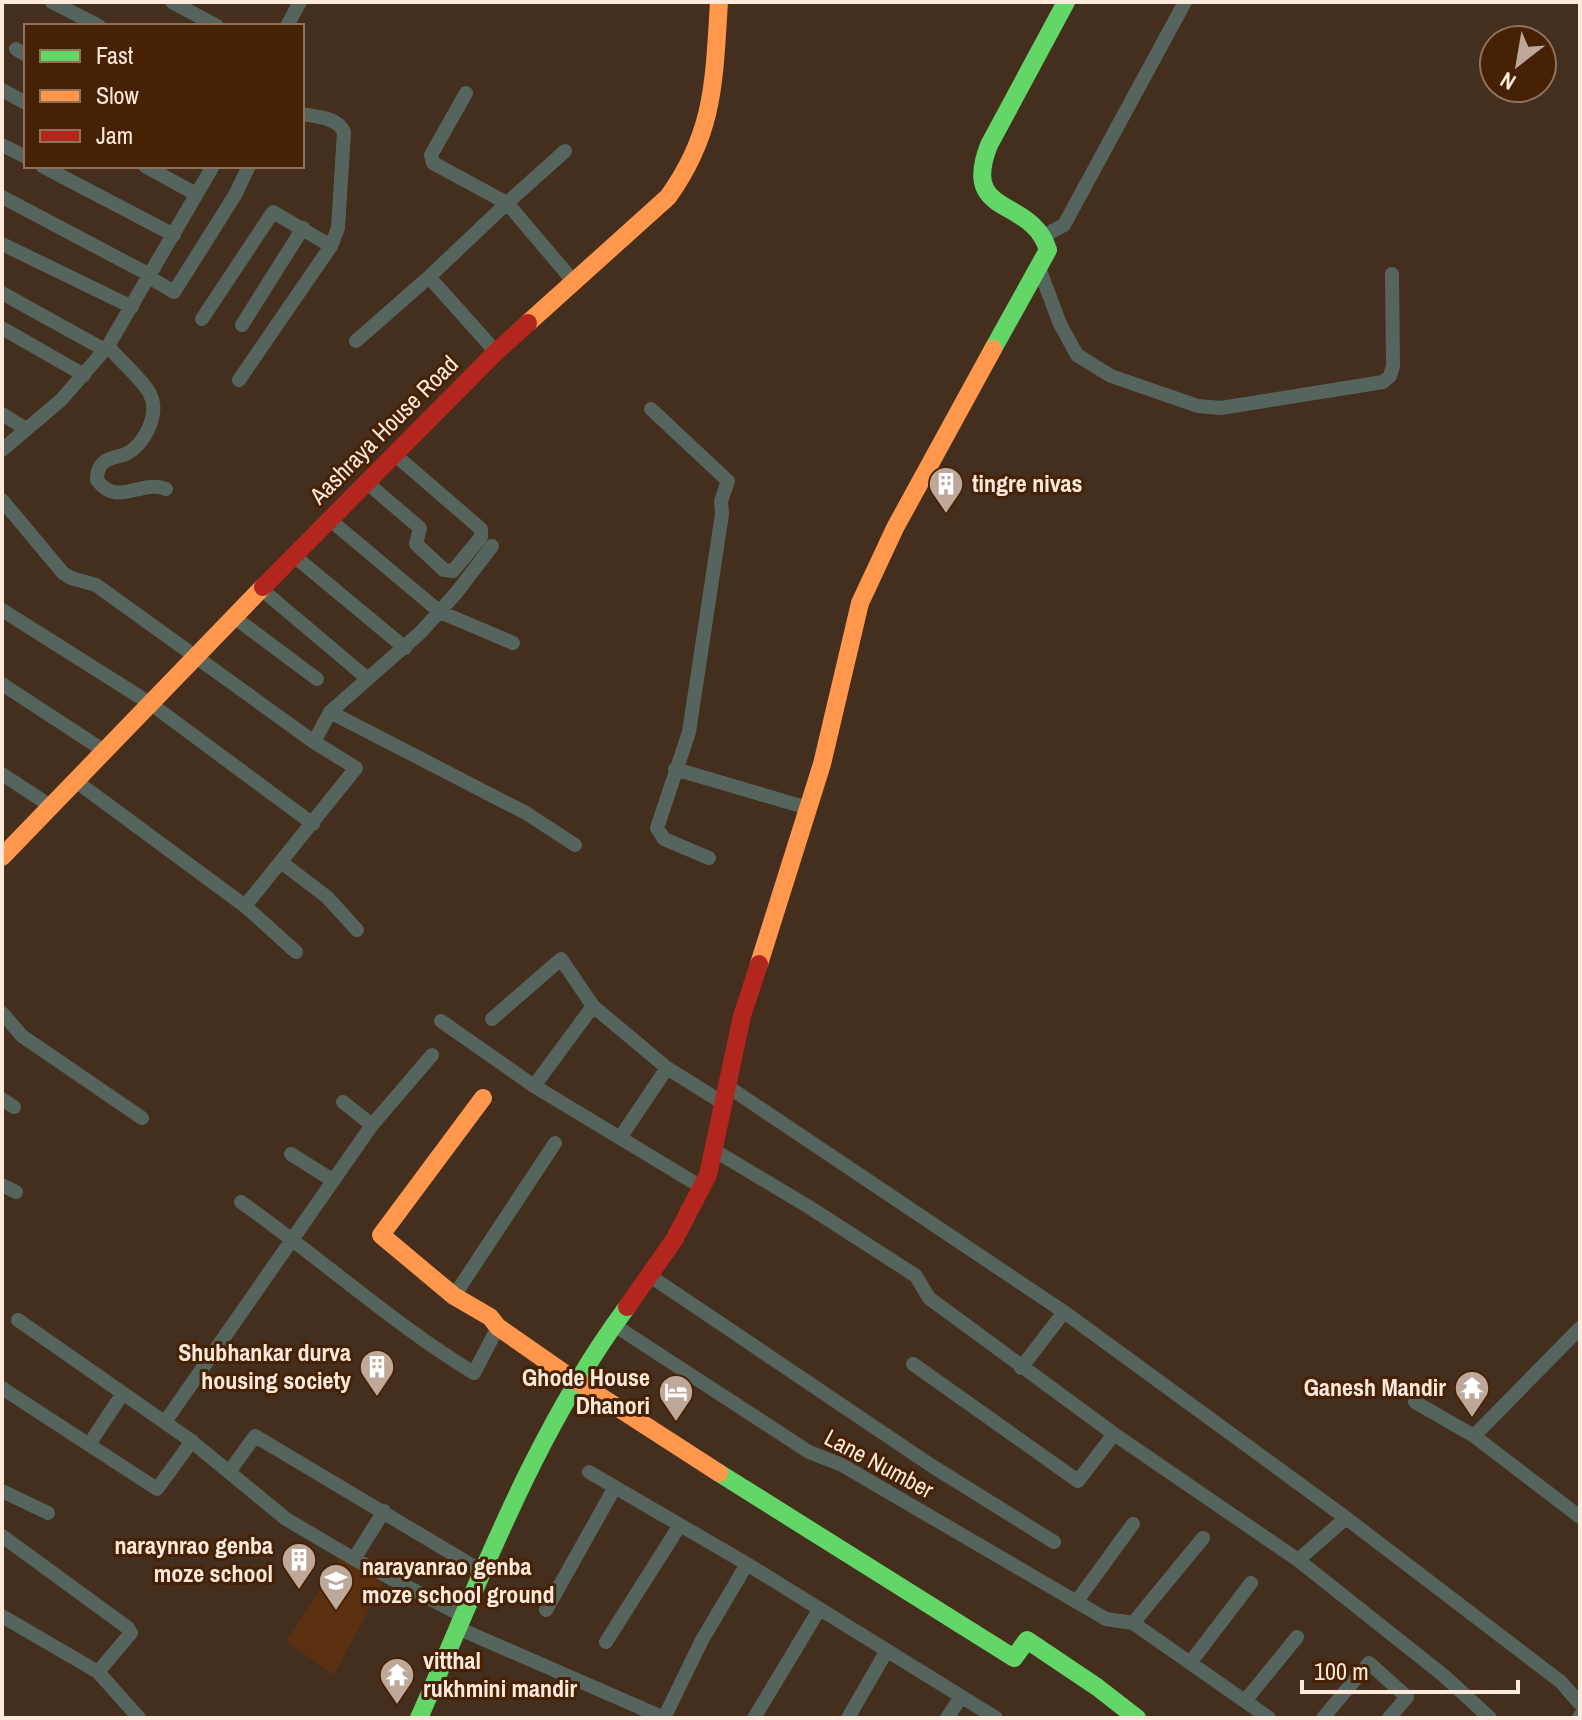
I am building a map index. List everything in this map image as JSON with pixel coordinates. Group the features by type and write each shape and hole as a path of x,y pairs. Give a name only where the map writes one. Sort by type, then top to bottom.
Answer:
{"street":[{"path":"52,2 95,24"},
{"path":"172,2 213,24"},
{"path":"288,24 300,2"},
{"name":"Aashraya House Road","path":"2,857 260,588 496,352 681,182 699,151 712,101 717,2"},
{"path":"419,1718 502,1524 577,1384 614,1325 681,1232 703,1188 754,975 822,764 860,603 895,528 1048,250 1045,235 1032,221 991,196 980,179 989,145 1066,2"},
{"path":"1045,235 1064,225 1185,2"},
{"path":"2,90 24,102"},
{"path":"466,93 430,158 507,203 574,282"},
{"path":"239,380 331,246 338,228 344,132 341,125 333,120 304,114"},
{"path":"2,145 24,156"},
{"path":"356,341 565,151"},
{"path":"46,168 174,235"},
{"path":"149,168 196,194"},
{"path":"2,450 84,375 106,348 212,168"},
{"path":"2,197 150,276 174,292 235,195 248,168"},
{"path":"202,319 273,212 331,246"},
{"path":"242,325 303,228"},
{"path":"2,244 132,307"},
{"path":"1039,268 1060,324 1077,355 1111,376 1210,409 1383,382 1390,376 1393,366 1392,274"},
{"path":"429,277 496,352"},
{"path":"2,293 106,348 147,389 152,398 153,414 146,434 137,446 125,454 103,462 97,472 97,480 112,492 122,494 151,485 166,489"},
{"path":"2,328 84,375"},
{"path":"651,409 728,481 721,501 722,514 696,699 689,732 659,819 659,834 664,839 709,858"},
{"path":"2,414 26,429"},
{"path":"366,482 420,528 416,544 444,570 449,573 453,571 481,537 481,529 394,454"},
{"path":"2,500 63,573 96,585 314,742 356,768 245,906"},
{"path":"329,519 440,612 513,643"},
{"path":"314,742 330,712 405,648 440,612 492,546"},
{"path":"293,555 405,648"},
{"path":"260,588 368,679"},
{"path":"2,610 151,704 313,824"},
{"path":"234,617 317,679"},
{"path":"2,684 106,752"},
{"path":"330,712 526,813 575,845"},
{"path":"675,769 808,808"},
{"path":"2,774 52,807"},
{"path":"77,782 245,906 296,952"},
{"path":"281,862 327,897 357,930"},
{"path":"492,1019 561,959 593,1006 667,1068 725,1095 1064,1312 1346,1518 1561,1682 1580,1704"},
{"path":"534,1086 593,1006"},
{"path":"2,1013 22,1036 142,1118"},
{"path":"441,1021 534,1086 703,1188"},
{"path":"165,1422 372,1125 432,1055"},
{"path":"620,1138 667,1068"},
{"path":"483,1098 381,1235 454,1296 490,1317 498,1327 577,1384 891,1578 1014,1658 1027,1640 1097,1687 1136,1718"},
{"path":"343,1102 372,1125"},
{"path":"454,1296 555,1143"},
{"path":"712,1149 916,1276 929,1298 1021,1368 1298,1560 1443,1675 1490,1718"},
{"path":"291,1154 332,1180"},
{"path":"241,1202 433,1348 474,1373 498,1327"},
{"path":"650,1276 932,1466 1054,1542"},
{"path":"1021,1368 1064,1312"},
{"path":"18,1320 192,1441 286,1519 462,1623 664,1718 702,1640 747,1564"},
{"name":"Lane Number","path":"614,1325 809,1452 854,1471 1106,1619 1133,1623 1269,1718"},
{"path":"1474,1436 1580,1328"},
{"path":"913,1364 1078,1481 1114,1434"},
{"path":"2,1388 157,1489 192,1441"},
{"path":"90,1443 123,1393"},
{"path":"1415,1402 1474,1436 1580,1517"},
{"path":"229,1472 255,1436 483,1572"},
{"path":"589,1472 747,1564 996,1718"},
{"path":"546,1610 615,1487"},
{"path":"2,1491 48,1513"},
{"path":"354,1559 384,1511"},
{"path":"1298,1560 1346,1518"},
{"path":"1077,1601 1133,1524"},
{"path":"606,1642 680,1525"},
{"path":"2,1536 128,1628 131,1633 98,1672"},
{"path":"1133,1623 1203,1538"},
{"path":"1190,1663 1251,1583"},
{"path":"754,1718 819,1610"},
{"path":"2,1616 98,1672 139,1718"},
{"path":"1245,1701 1297,1637"},
{"path":"848,1718 886,1652"},
{"path":"1323,1718 1369,1663 1407,1697 1389,1718"},
{"path":"947,1718 961,1697"}],"shaded area":[{"name":"narayanrao genba moze school ground","path":"340,1559 383,1583 334,1675 286,1641"}],"traffic: fast":[{"path":"993,349 1048,250 1028,221 990,196 984,185 983,169 989,145 1066,2"},
{"path":"419,1718 537,1455 564,1404 627,1307"},
{"path":"719,1473 1014,1658 1027,1640 1137,1718"}],"traffic: slow":[{"path":"528,323 668,197 683,173 695,150 709,104 719,2"},
{"path":"759,964 822,764 860,603 895,528 993,349"},
{"path":"2,857 263,587"},
{"path":"483,1098 381,1235 454,1296 490,1317 498,1327 719,1473"}],"traffic: jam":[{"path":"263,587 528,323"},
{"path":"627,1307 674,1240 708,1175 742,1016 759,964"}],"place":[{"name":"tingre nivas","path":"946,515"},
{"name":"Shubhankar durva housing society","path":"377,1398"},
{"name":"Ganesh Mandir","path":"1472,1419"},
{"name":"Ghode House Dhanori","path":"676,1423"},
{"name":"naraynrao genba moze school","path":"299,1591"},
{"name":"narayanrao genba moze school ground","path":"336,1612"},
{"name":"vitthal rukhmini mandir","path":"397,1706"}]}
